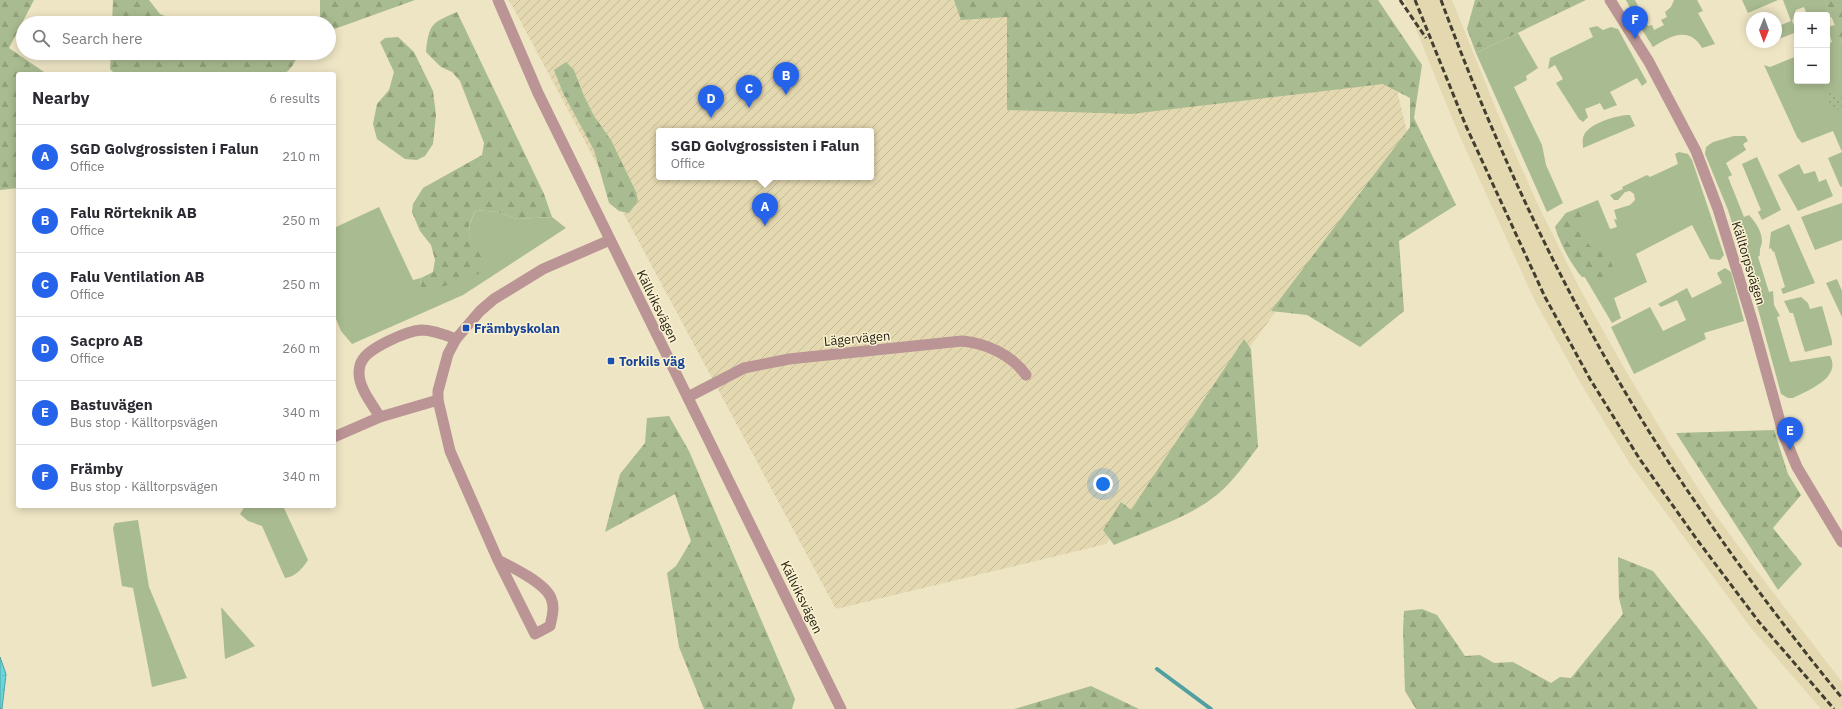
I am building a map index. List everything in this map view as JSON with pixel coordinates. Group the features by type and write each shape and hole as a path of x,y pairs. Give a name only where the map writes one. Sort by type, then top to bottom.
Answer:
{"street":[{"name":"Källviksvägen","path":"498,0 538,93 841,709"},
{"name":"Källtorpsvägen","path":"1610,0 1649,62 1696,151 1718,209 1752,320 1784,436 1797,467 1842,542"},
{"path":"498,560 531,579 551,597 554,612 550,626 535,634 498,560 450,451 438,400 438,391 448,354 456,339 480,311 510,289 543,269 610,240"},
{"path":"380,417 361,382 359,372 362,360 375,348 401,336 420,330 445,334 456,339"},
{"name":"Lägervägen","path":"688,397 744,368 766,363 789,359 962,341 987,346 1018,364 1026,375"},
{"path":"336,436 380,417 438,400"}],"shaded area":[{"path":"509,0 1375,0 1407,132 1106,544 836,609"},
{"path":"1404,0 1452,0 1502,124 1539,207 1579,287 1623,366 1669,443 1712,510 1842,682 1842,707 1840,709 1821,709 1751,628 1630,464 1581,384 1535,301 1457,130"}],"green space":[{"path":"0,0 34,0 26,16 16,16 16,35 9,48 16,53 16,60 27,60 44,72 16,72 16,188 0,190"},
{"path":"113,0 149,0 160,14 165,16 112,16"},
{"path":"320,0 415,0 336,28 336,16 320,16"},
{"path":"954,0 1378,0 1422,65 1414,118 1456,205 1399,241 1404,311 1360,347 1307,315 1271,311 1410,127 1410,98 1383,84 1131,114 1007,110 1007,17 961,20"},
{"path":"1475,0 1586,0 1476,53 1467,29"},
{"path":"1626,0 1635,0 1648,26 1652,25 1654,30 1664,25 1661,20 1667,17 1665,12 1671,7 1674,0 1697,0 1703,11 1698,13 1715,44 1702,48 1697,41 1691,37 1679,35 1653,47 1636,20"},
{"path":"1742,0 1778,0 1750,12 1748,12"},
{"path":"1783,0 1825,0 1830,12 1806,12 1804,7 1796,10 1792,21 1794,25 1794,33 1782,38 1782,25 1791,21"},
{"path":"1825,0 1842,0 1842,44 1830,12"},
{"path":"457,12 544,194 552,217 517,219 497,212 476,210 472,218 469,231 471,242 484,260 483,272 444,286 420,289 421,278 433,272 435,260 431,245 420,231 412,212 413,204 423,188 482,155 484,143 460,81 452,72 441,67 426,52 428,35 433,26 442,19"},
{"path":"1835,25 1842,44 1842,152 1833,131 1802,143 1797,137 1764,65 1770,67 1794,57 1794,84 1830,84 1830,43 1832,42 1830,36 1830,26"},
{"path":"1597,26 1603,30 1611,27 1618,29 1647,82 1642,86 1637,78 1610,92 1617,105 1604,110 1600,103 1585,109 1588,117 1583,122 1579,119 1556,83 1563,79 1555,65 1548,69 1550,58 1593,37 1589,28"},
{"path":"1518,33 1538,68 1526,76 1527,80 1514,87 1542,145 1546,165 1563,203 1547,212 1476,53"},
{"path":"398,37 414,52 433,91 436,115 433,144 425,156 417,160 405,159 377,139 373,124 377,104 389,90 394,72 380,42 385,38"},
{"path":"111,60 296,60 286,72 113,72 110,69"},
{"path":"566,62 574,70 594,116 611,140 636,192 638,201 629,213 619,211 609,203 594,150 563,93 554,70"},
{"path":"1833,89 1836,97 1842,94 1842,108 1833,112 1824,92"},
{"path":"1630,115 1635,126 1583,148 1584,135 1592,127 1604,120 1618,116"},
{"path":"1734,136 1745,136 1748,141 1743,144 1746,150 1726,163 1732,175 1728,177 1744,217 1749,215 1760,231 1762,242 1760,255 1758,257 1769,292 1773,291 1774,305 1780,316 1777,317 1790,362 1830,356 1832,364 1831,371 1821,383 1793,398 1788,398 1781,394 1751,283 1728,210 1705,154 1706,147 1713,142"},
{"path":"1679,152 1688,154 1692,160 1724,255 1720,260 1710,259 1692,225 1636,254 1647,282 1614,298 1621,318 1612,323 1555,227 1566,213 1598,200 1610,229 1617,227 1614,219 1617,220 1614,210 1630,205 1635,200 1634,194 1630,191 1625,192 1618,200 1614,200 1610,195 1623,189 1622,187 1647,175 1650,177 1678,164 1675,154"},
{"path":"1842,152 1842,187 1840,186 1828,158"},
{"path":"1757,157 1781,210 1762,220 1758,212 1761,210 1742,164"},
{"path":"1799,164 1804,174 1815,171 1819,182 1826,179 1833,196 1798,211 1778,175"},
{"path":"1842,203 1842,240 1815,250 1801,217"},
{"path":"1594,206 1598,215 1582,224 1579,233 1590,246 1609,255 1613,268 1602,277 1582,277 1566,254 1555,227 1566,213"},
{"path":"379,207 413,280 421,278 420,289 483,260 474,247 469,236 470,225 476,210 497,212 517,219 552,217 566,228 463,295 352,344 341,331 336,319 336,227"},
{"path":"1789,224 1815,283 1783,294 1781,289 1785,287 1774,251 1773,252 1771,248 1769,249 1771,232"},
{"path":"1725,268 1731,272 1744,321 1704,333 1706,339 1634,374 1611,327 1650,307 1663,331 1686,320 1677,300 1661,307 1658,304 1687,288 1692,298 1722,283 1717,273"},
{"path":"1837,279 1842,291 1842,317 1826,283"},
{"path":"1801,297 1808,303 1810,309 1822,306 1832,345 1805,352 1793,313 1790,313 1784,301"},
{"path":"1244,339 1251,349 1258,447 1229,483 1207,502 1181,517 1114,545 1103,530 1121,502 1131,510"},
{"path":"669,416 689,451 795,699 792,709 704,709 679,647 667,573 676,566 691,541 675,494 605,532 620,474 645,443 647,418"},
{"path":"1774,430 1788,474 1801,495 1773,528 1802,564 1778,590 1676,433"},
{"path":"244,508 284,508 308,560 301,569 295,574 285,578 262,526 248,521 240,514"},
{"path":"138,520 149,587 187,678 152,687 133,588 122,586 113,528 115,523"},
{"path":"1618,557 1653,571 1709,642 1758,709 1416,709 1405,691 1403,630 1404,611 1422,609 1437,615 1465,656 1480,655 1494,663 1513,662 1551,683 1560,677 1571,678 1623,614 1619,598"},
{"path":"221,607 255,646 225,659"},
{"path":"1091,686 1139,709 1014,709"}],"water":[{"path":"0,657 6,674 2,709 0,709"}],"waterway":[{"path":"1157,669 1211,709"}],"railway":[{"path":"1400,0 1426,38"},
{"path":"1415,0 1466,126 1545,297 1590,379 1639,458 1698,541 1759,622 1834,709"},
{"path":"1441,0 1467,68 1525,201 1556,267 1626,394 1665,456 1738,563 1806,654 1842,698"}],"place":[{"name":"Främby","path":"1635,39"},
{"name":"Falu Rörteknik AB","path":"786,95"},
{"name":"Falu Ventilation AB","path":"749,108"},
{"name":"Sacpro AB","path":"711,118"},
{"name":"SGD Golvgrossisten i Falun","path":"765,226"},
{"name":"Främbyskolan","path":"466,328"},
{"name":"Torkils väg","path":"611,361"},
{"name":"Bastuvägen","path":"1790,450"}]}
